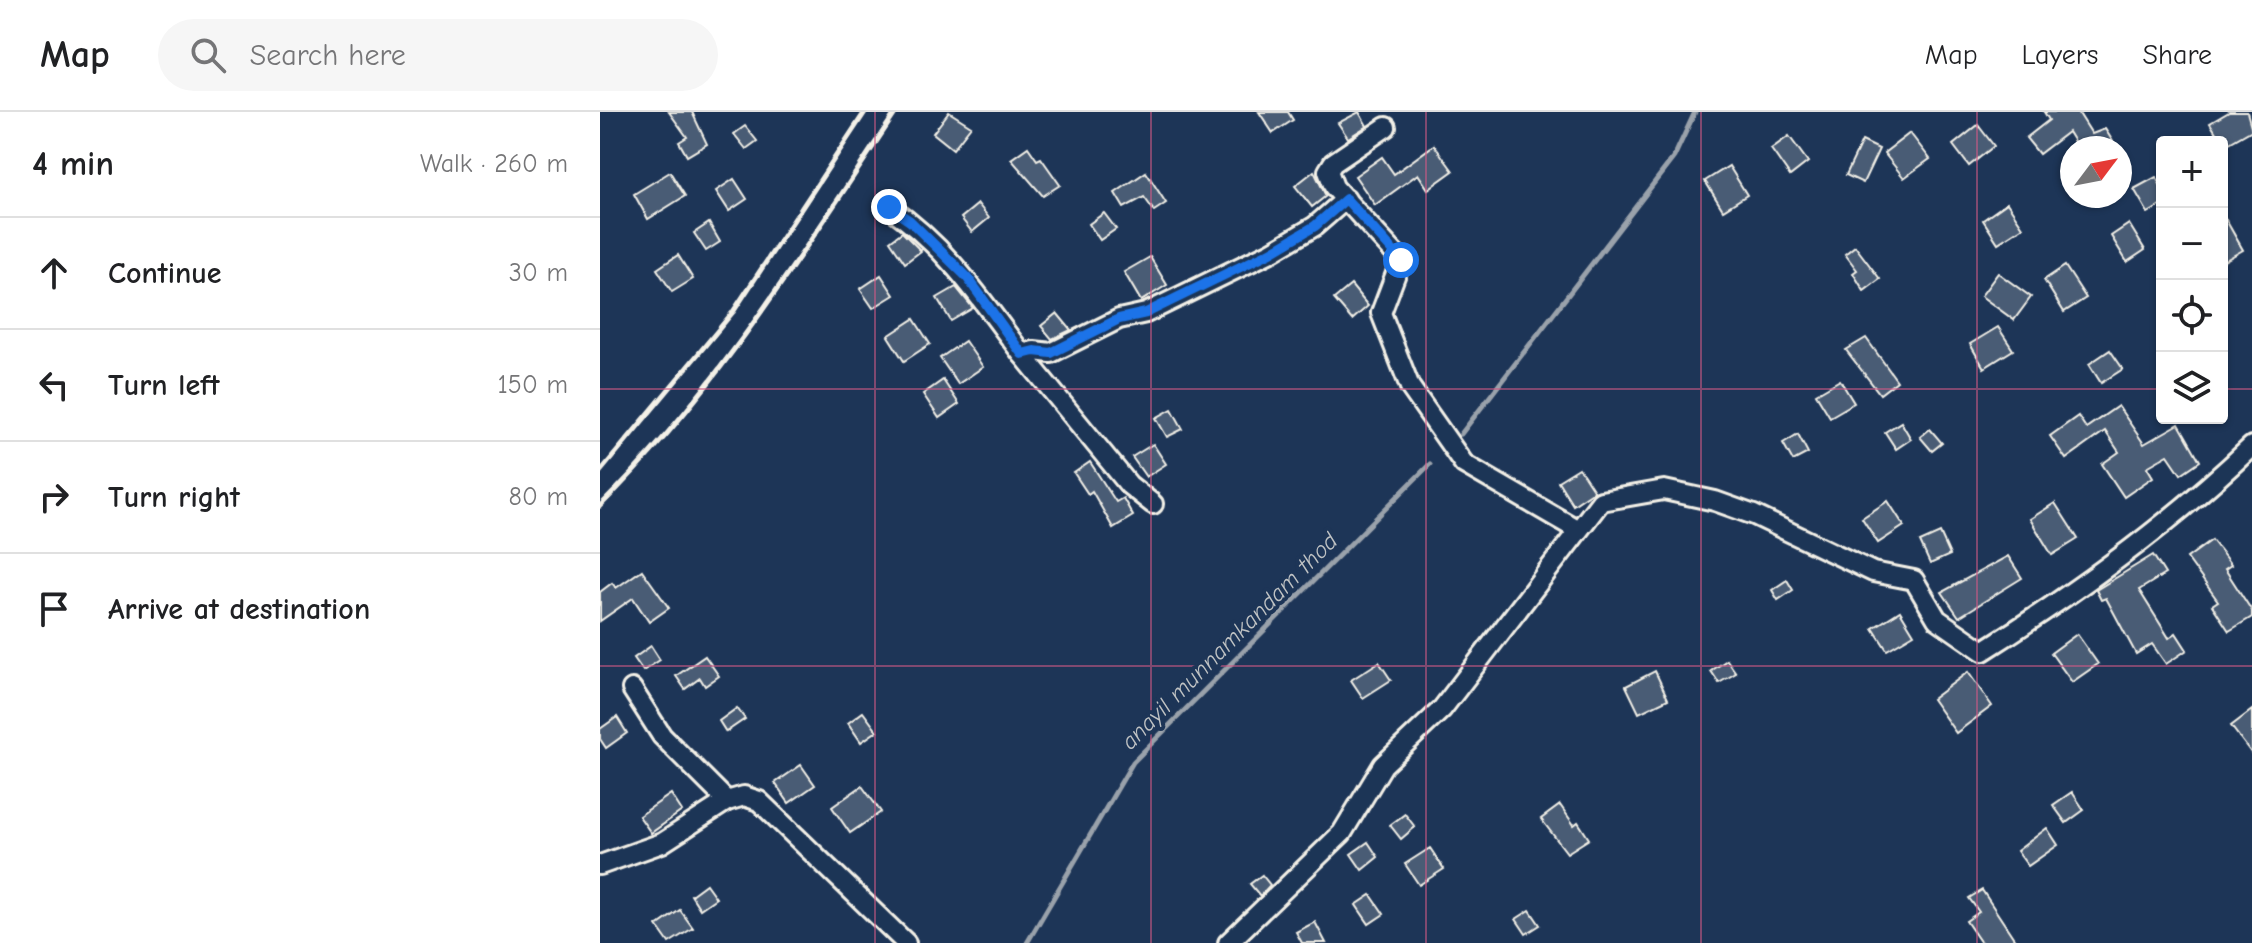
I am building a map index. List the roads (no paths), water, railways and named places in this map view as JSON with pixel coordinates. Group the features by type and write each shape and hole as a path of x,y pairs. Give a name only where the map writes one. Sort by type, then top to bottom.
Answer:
{"street":[{"path":"1386,127 1333,163 1328,171 1334,187 1401,260 1381,313 1410,387 1464,464 1578,530"},
{"path":"1022,354 1034,351 1051,353 1119,319 1146,313 1271,252 1315,226 1346,199"},
{"path":"889,207 910,221 967,277 1022,354 1129,485 1153,504"},
{"path":"1228,943 1342,833 1383,765 1442,709 1601,501 1664,490 1715,501 1754,515 1873,572 1914,580 1937,619 1983,651 2078,588 2157,529 2252,446"},
{"path":"632,689 662,736 727,801"},
{"path":"600,865 662,843 727,801 744,796 759,801 906,943"}],"waterway":[{"name":"anayil munnamkandam thod","path":"1461,434 1674,157 1695,112"},
{"name":"anayil munnamkandam thod","path":"1027,943 1133,762 1430,464"}],"railway":[{"path":"600,472 733,312 865,112"},
{"path":"600,506 643,462 721,367 896,112"}]}
